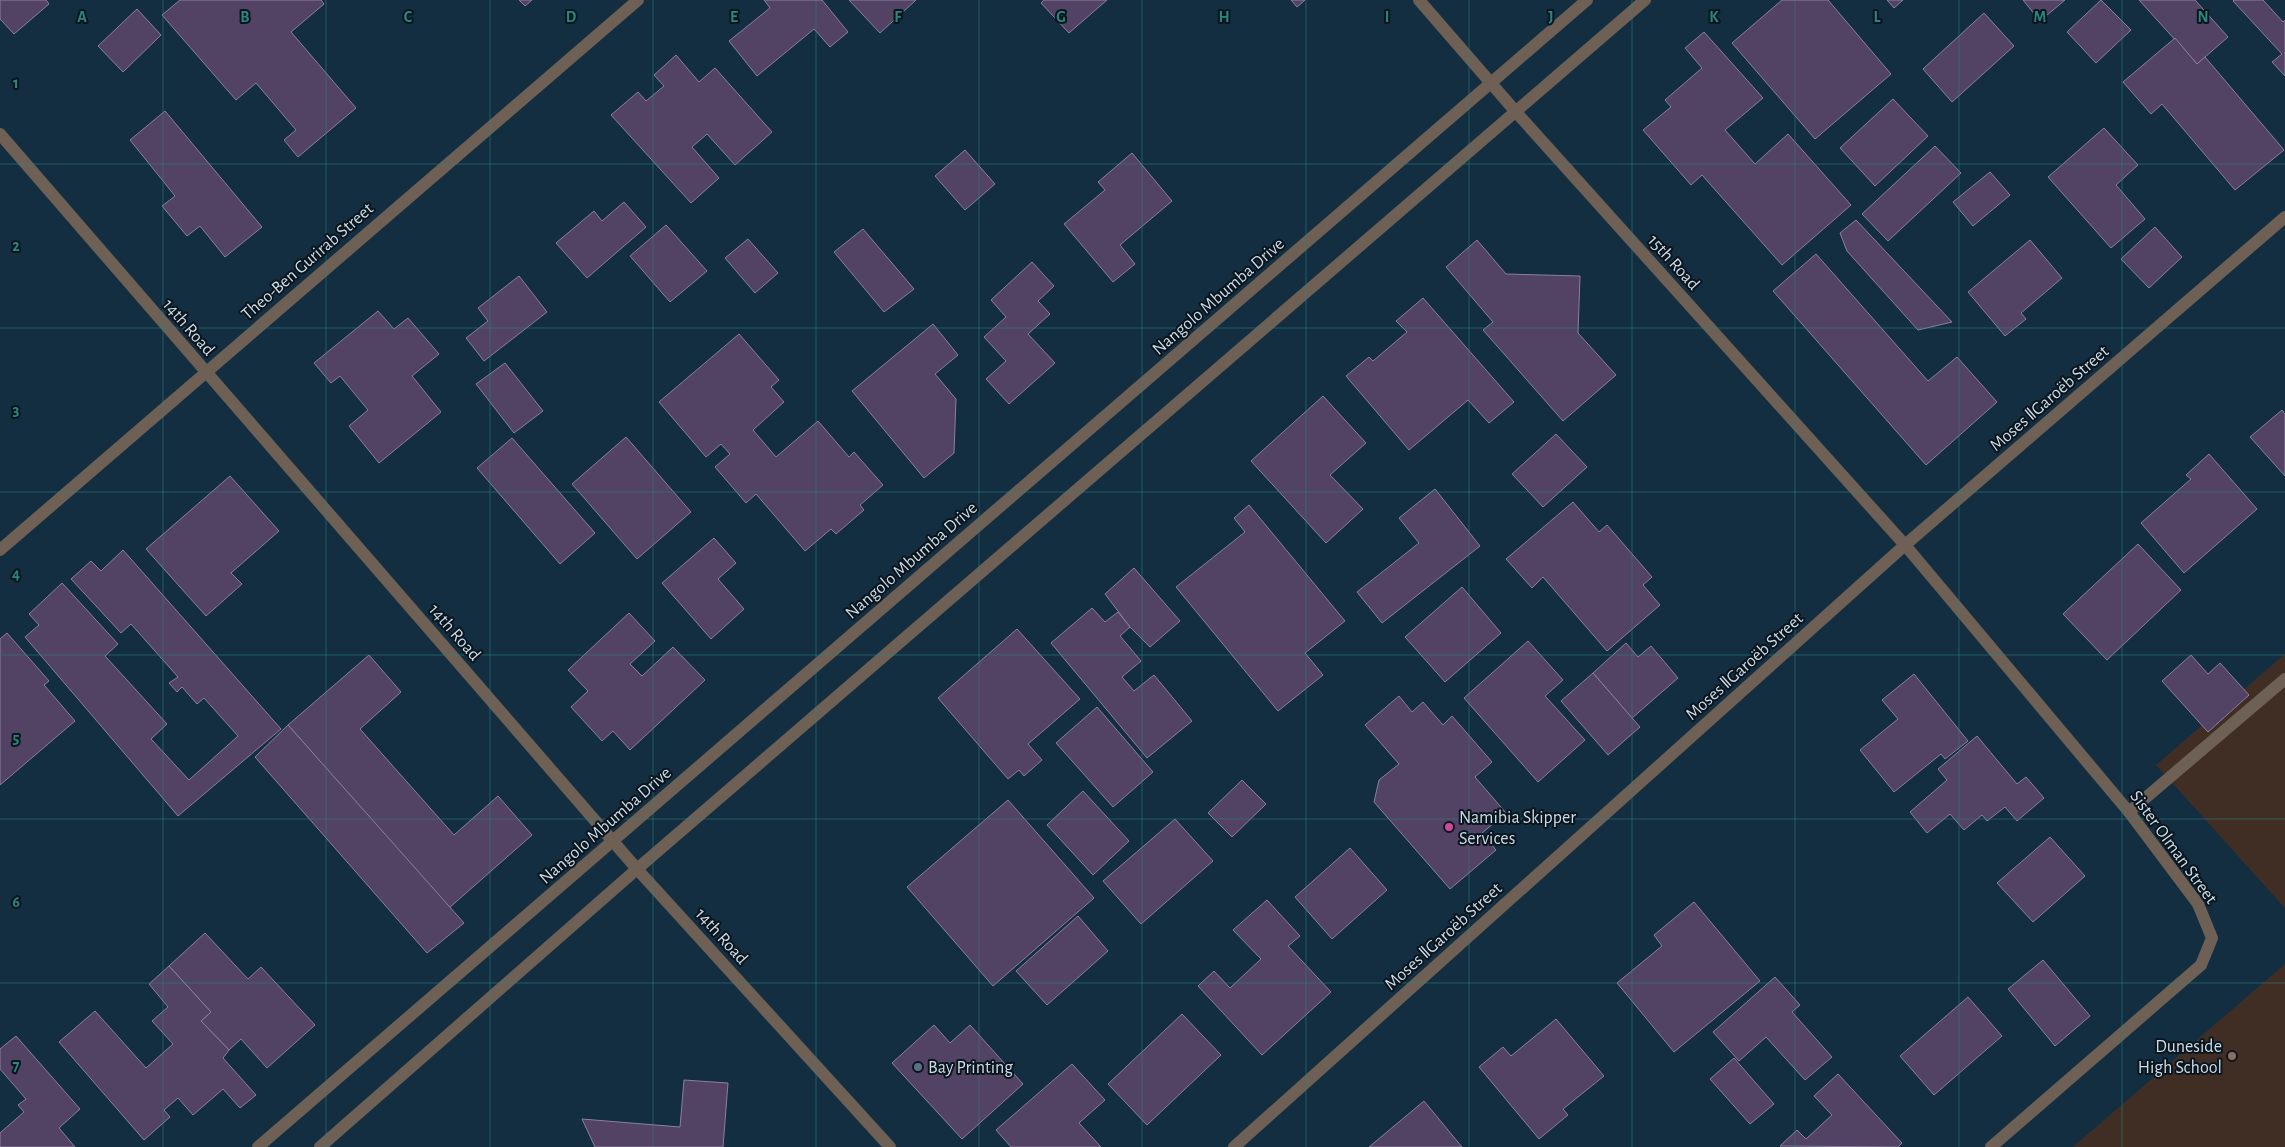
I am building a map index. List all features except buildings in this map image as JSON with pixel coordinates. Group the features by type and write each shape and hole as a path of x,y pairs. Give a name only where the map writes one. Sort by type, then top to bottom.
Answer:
{"street":[{"name":"Theo-Ben Gurirab Street","path":"0,550 638,0"},
{"name":"15th Road","path":"1420,0 1516,112 1905,545"},
{"name":"Nangolo Mbumba Drive","path":"258,1147 1587,0"},
{"path":"320,1147 637,869 1645,0"},
{"name":"14th Road","path":"0,134 614,840 637,869 890,1147"},
{"name":"Moses ǁGaroëb Street","path":"1234,1147 1905,545 2285,218"},
{"name":"Sister Olman Street","path":"1905,545 2129,812 2198,904 2212,938 2201,965 1991,1147"},
{"path":"2129,812 2285,679"}],"shaded area":[{"path":"2285,654 2285,908 2156,765"},
{"name":"Duneside High School","path":"2285,964 2285,1147 2073,1147"}],"place":[{"name":"Namibia Skipper Services","path":"1449,827"},
{"name":"Duneside High School","path":"2232,1056"},
{"name":"Bay Printing","path":"918,1067"}]}
